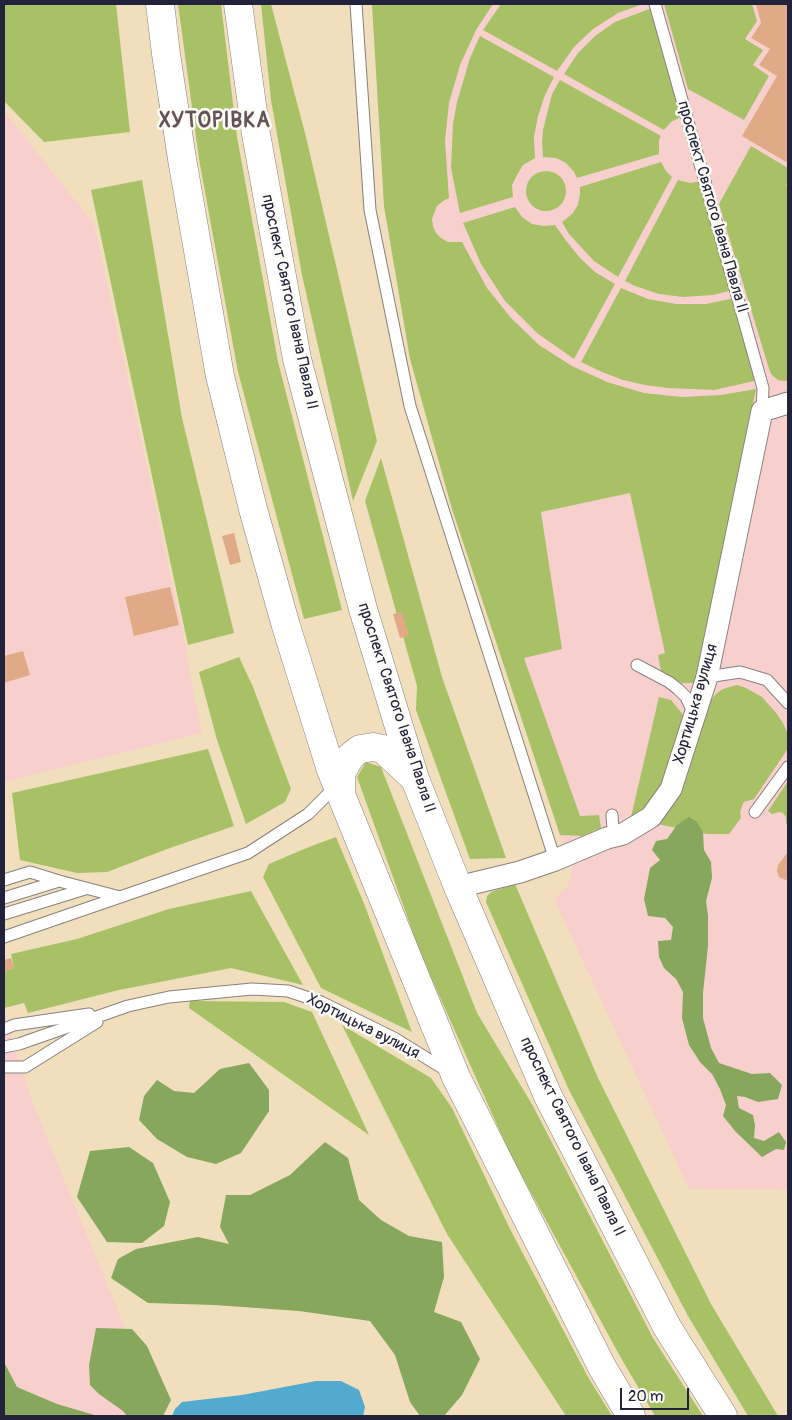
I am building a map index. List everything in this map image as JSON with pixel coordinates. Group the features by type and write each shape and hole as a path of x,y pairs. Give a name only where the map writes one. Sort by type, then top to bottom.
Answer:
{"main road":[{"path":"160,4 182,159 220,376 255,518 286,626 339,789 456,1077 602,1367 631,1416"},
{"name":"проспект Святого Івана Павла II","path":"238,4 256,134 298,359 363,609 415,779 458,886 548,1096 667,1327 723,1416"},
{"path":"339,789 341,773 351,756 360,749 373,747 383,749 415,779"}],"street":[{"path":"762,410 788,403"},
{"name":"Хортицька вулиця","path":"458,886 520,872 556,860 607,838 623,834 651,817 671,789 707,676 762,410"}],"lane":[{"path":"356,4 370,210 410,406 556,860"},
{"name":"проспект Святого Івана Павла II","path":"655,4 762,384 762,410"},
{"path":"637,665 678,689 686,697 695,714"},
{"path":"707,676 740,672 767,680 788,703"},
{"path":"755,812 788,767"},
{"path":"4,937 248,853 308,814 339,789"},
{"path":"607,838 613,829 612,815"},
{"path":"4,880 30,872 85,889 120,897"},
{"path":"4,898 59,881"},
{"path":"4,914 85,889"},
{"name":"Хортицька вулиця","path":"4,1047 19,1044 128,1006 169,997 252,989 288,991 321,1002 386,1034 456,1077"},
{"path":"4,1029 14,1025 115,1010"},
{"path":"4,1067 25,1067 115,1010"}],"shaded area":[{"path":"372,4 788,4 788,1190 689,1189 554,899 567,887 572,873 571,859 560,835 452,509 410,359 384,206"},
{"path":"4,111 94,224 187,652 202,733 4,782"},
{"path":"4,1012 30,1096 161,1416 4,1416"}],"green space":[{"path":"4,4 116,4 130,132 44,142 4,101"},
{"path":"178,4 221,4 237,137 278,362 342,610 304,619 238,372 199,159"},
{"path":"261,4 271,4 306,137 377,441 353,501 302,275 271,100"},
{"path":"372,4 493,4 476,30 460,65 449,103 445,141 449,198 437,206 432,219 436,233 441,238 448,242 462,242 487,288 511,318 539,345 572,366 607,382 644,393 682,397 721,395 756,389 698,683 682,683 661,671 658,655 665,653 630,493 541,512 562,649 524,658 580,816 599,815 601,828 582,836 560,835 452,509 410,359 384,206"},
{"path":"501,4 643,4 618,13 593,29 574,47 557,71 483,30"},
{"path":"664,4 752,4 757,21 745,39 763,50 753,65 769,76 744,120 688,89"},
{"path":"652,8 683,116 671,122 664,130 564,74 578,53 595,36 615,22"},
{"path":"480,36 554,77 538,116 534,137 535,158 523,165 517,175 512,185 513,197 460,213 451,168 453,124 457,102 470,58"},
{"path":"560,80 661,136 659,140 659,154 577,178 566,163 556,158 543,157 543,130 552,94"},
{"path":"751,146 788,168 788,182 786,185 788,187 788,381 778,380 770,372 719,204"},
{"path":"661,162 672,177 618,277 594,261 569,234 562,222 572,214 578,205 580,187"},
{"path":"550,171 557,174 563,180 566,191 565,199 557,208 550,211 542,211 535,208 527,199 526,187 529,180 538,172"},
{"path":"142,180 182,418 234,633 188,645 91,190"},
{"path":"678,180 690,183 702,181 733,290 713,295 683,297 659,294 625,281"},
{"path":"515,207 522,217 532,224 555,225 580,258 595,272 615,284 574,359 537,333 505,301 481,264 463,223"},
{"path":"621,288 648,299 676,304 706,304 735,298 759,380 714,390 668,388 623,380 581,362"},
{"path":"381,458 442,677 506,858 470,859 416,710 417,686 365,501"},
{"path":"239,657 253,687 291,789 285,802 246,824 217,740 199,672"},
{"path":"737,685 762,697 777,714 787,732 787,750 754,799 744,802 740,812 741,818 729,834 707,834 657,824 675,803 711,700 723,689"},
{"path":"659,697 671,700 684,716 657,798 630,821"},
{"path":"208,749 234,826 107,872 77,873 20,860 12,793"},
{"path":"366,762 381,767 477,1013 533,1106 653,1338 703,1416 655,1416 621,1358 511,1156 421,955 357,777"},
{"path":"788,781 788,826 783,813 772,814 768,811"},
{"path":"689,817 697,822 703,832 704,850 711,862 712,878 706,901 708,946 703,993 703,1018 711,1048 719,1063 752,1074 770,1073 782,1085 778,1099 758,1102 737,1096 739,1108 753,1115 755,1125 754,1138 764,1141 779,1132 786,1142 784,1150 776,1149 762,1157 735,1131 723,1116 726,1105 720,1089 712,1074 700,1062 689,1045 682,1018 683,992 676,979 664,968 659,957 658,941 671,940 673,927 665,918 648,916 644,899 650,868 660,860 652,850 656,841 667,839 677,825"},
{"path":"336,837 365,906 412,1032 321,988 263,877 269,864"},
{"path":"515,884 598,1078 711,1304 778,1416 748,1416 688,1316 569,1090 486,902 487,896 491,892"},
{"path":"251,891 303,985 231,968 119,990 28,1013 24,1003 4,1008 4,971 14,968 11,954 77,939 169,909"},
{"path":"190,1001 284,1002 312,1012 369,1135 189,1008"},
{"path":"342,1025 431,1078 452,1108 510,1229 588,1377 612,1416 566,1416 447,1234"},
{"path":"249,1063 269,1090 269,1111 241,1153 216,1164 187,1157 157,1139 139,1120 144,1096 157,1080 174,1091 194,1093 220,1069"},
{"path":"325,1142 348,1158 359,1200 381,1220 409,1236 442,1242 444,1277 434,1312 461,1322 480,1359 462,1395 444,1416 420,1416 410,1402 395,1355 370,1321 299,1311 215,1305 148,1303 111,1278 118,1259 136,1249 198,1237 229,1244 220,1227 226,1195 250,1195 290,1175"},
{"path":"129,1147 153,1163 170,1202 164,1226 142,1243 107,1242 77,1197 90,1151"},
{"path":"96,1328 132,1329 147,1346 171,1400 163,1416 127,1416 90,1385 89,1365"},
{"path":"4,1364 17,1387 57,1404 98,1416 4,1416"}],"water":[{"path":"316,1381 341,1381 359,1390 365,1407 363,1416 172,1416 175,1409 182,1402 242,1395"}],"building":[{"path":"756,4 788,4 788,163 742,136 777,76 759,65 770,49 751,38 761,23"},
{"path":"234,533 241,562 230,565 222,536"},
{"path":"170,587 179,625 134,636 125,597"},
{"path":"402,612 409,636 400,638 393,614"},
{"path":"23,651 30,675 4,683 4,656"},
{"path":"788,852 788,881 779,877 777,871 778,865"},
{"path":"11,958 14,968 4,971 4,960"}],"district":[{"name":"ХУТОРІВКА","path":"215,122"}]}
